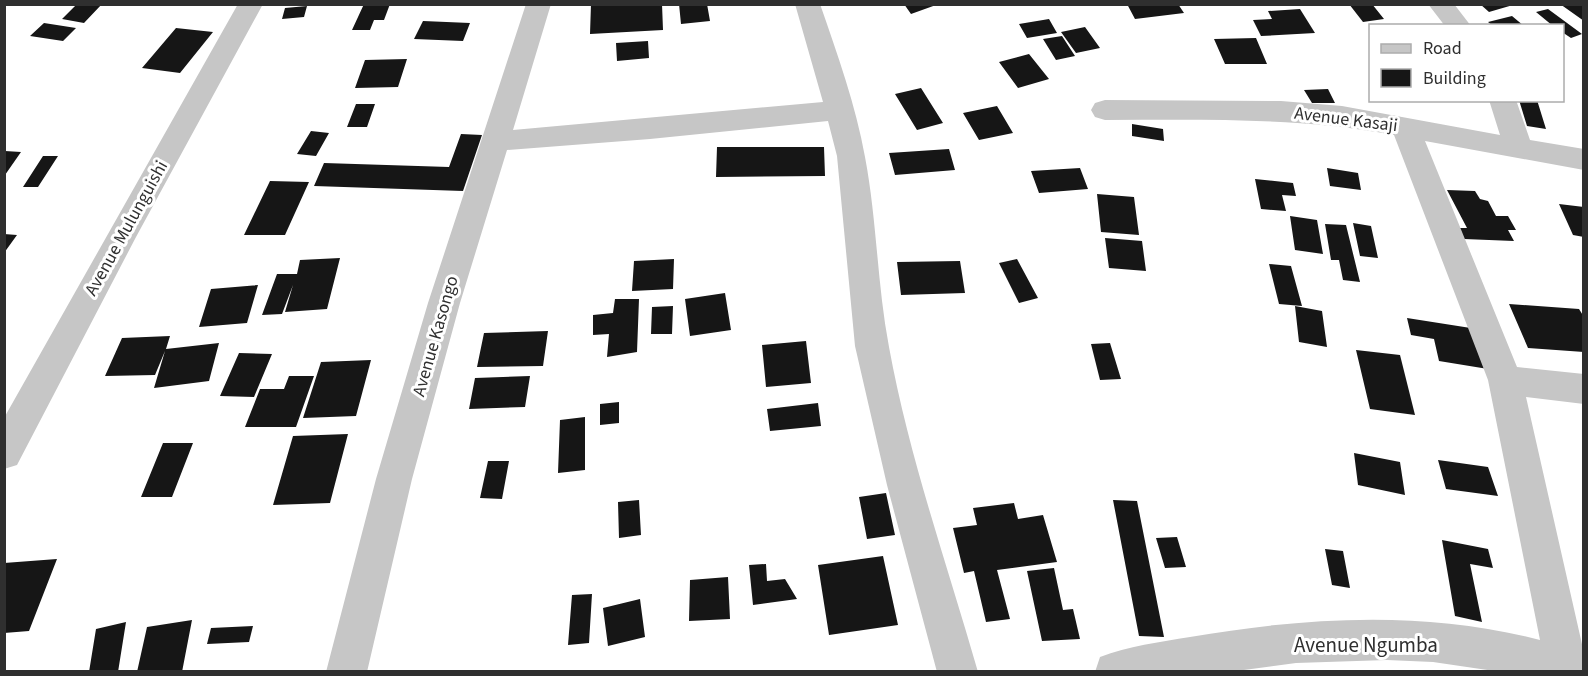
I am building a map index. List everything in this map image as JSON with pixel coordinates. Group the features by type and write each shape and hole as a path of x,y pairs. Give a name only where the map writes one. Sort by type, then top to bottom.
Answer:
{"street":[{"name":"Avenue Mulunguishi","path":"4,453 165,157 228,50 250,4"},
{"name":"Avenue Kasongo","path":"346,672 391,490 444,303 539,4"},
{"path":"807,4 825,57 851,156 872,346 905,485 958,672"},
{"path":"1440,4 1457,24"},
{"path":"1504,102 1518,147"},
{"path":"495,141 650,129 838,110"},
{"name":"Avenue Kasaji","path":"1105,110 1281,111 1342,116 1584,160"},
{"path":"1405,127 1505,380 1573,670"},
{"path":"1505,380 1584,390"},
{"name":"Avenue Ngumba","path":"1115,672 1186,664 1318,641 1408,640 1478,647 1573,670"}],"building":[{"path":"77,4 102,4 84,23 62,19"},
{"path":"364,4 390,4 384,20 374,20 370,30 352,30"},
{"path":"591,4 662,4 663,30 590,34"},
{"path":"679,4 707,4 710,21 681,24"},
{"path":"904,4 936,4 936,5 911,14"},
{"path":"1127,4 1178,4 1184,13 1135,19"},
{"path":"1349,4 1372,4 1384,19 1363,22"},
{"path":"1480,4 1513,4 1513,5 1489,12"},
{"path":"1560,4 1584,4 1584,21"},
{"path":"307,6 304,17 282,19 285,8"},
{"path":"1300,9 1315,33 1261,36 1253,20 1272,19 1268,11"},
{"path":"1548,9 1582,34 1571,38 1564,33 1564,24 1551,24 1536,12"},
{"path":"1512,16 1522,24 1490,24 1488,22"},
{"path":"1049,19 1057,33 1027,38 1019,24"},
{"path":"423,21 470,23 463,41 414,39"},
{"path":"44,23 76,28 63,41 30,36"},
{"path":"1085,27 1100,48 1076,53 1061,32"},
{"path":"176,28 213,32 180,73 142,68"},
{"path":"1062,36 1075,56 1056,60 1043,39"},
{"path":"1256,38 1267,64 1225,64 1214,39"},
{"path":"648,41 649,58 617,61 616,43"},
{"path":"1029,54 1049,79 1018,88 999,62"},
{"path":"407,59 398,87 355,88 365,60"},
{"path":"921,88 943,123 917,130 895,94"},
{"path":"1328,89 1335,103 1312,103 1304,90"},
{"path":"1520,102 1538,102 1546,129 1527,126"},
{"path":"356,104 375,104 367,127 347,127"},
{"path":"997,106 1013,133 979,140 963,113"},
{"path":"1132,124 1163,129 1164,141 1132,136"},
{"path":"311,131 329,133 316,156 297,154"},
{"path":"461,134 482,135 463,191 314,186 324,163 449,167"},
{"path":"717,147 824,147 825,176 716,177"},
{"path":"949,149 955,170 895,175 889,153"},
{"path":"5,151 21,152 5,175"},
{"path":"43,156 58,156 38,187 23,187"},
{"path":"1080,168 1088,189 1039,193 1031,171"},
{"path":"1327,168 1358,173 1361,190 1330,186"},
{"path":"1255,179 1293,183 1296,196 1282,195 1286,211 1261,209"},
{"path":"270,181 309,182 285,235 244,235"},
{"path":"1447,190 1475,191 1480,199 1488,201 1496,216 1508,216 1516,230 1508,230 1514,241 1464,239 1458,228 1467,228"},
{"path":"1097,194 1134,197 1139,235 1101,232"},
{"path":"1559,204 1584,207 1584,237 1573,235"},
{"path":"1290,216 1317,220 1323,254 1295,250"},
{"path":"1353,223 1371,226 1378,258 1360,256"},
{"path":"1325,224 1346,225 1360,282 1343,280 1339,260 1331,260"},
{"path":"4,234 17,235 4,253"},
{"path":"1105,238 1142,241 1146,271 1109,268"},
{"path":"340,258 327,309 285,312 293,285 282,314 262,315 277,274 297,274 300,260"},
{"path":"674,259 673,289 632,291 634,261"},
{"path":"1017,259 1038,298 1019,303 999,263"},
{"path":"960,261 965,293 901,295 897,262"},
{"path":"1269,264 1291,266 1302,306 1279,304"},
{"path":"258,285 247,323 199,327 211,289"},
{"path":"725,293 731,330 690,336 685,299"},
{"path":"615,299 639,299 637,352 607,357 609,334 593,335 593,315 613,313"},
{"path":"1509,304 1579,309 1584,317 1584,352 1528,348"},
{"path":"673,306 672,334 651,334 652,307"},
{"path":"1295,306 1322,311 1327,347 1299,342"},
{"path":"1407,318 1477,329 1488,369 1439,361 1434,339 1411,335"},
{"path":"548,331 543,366 477,367 484,333"},
{"path":"170,336 166,349 219,343 209,381 154,388 165,351 155,375 105,376 122,338"},
{"path":"806,341 811,383 766,387 762,345"},
{"path":"1110,343 1121,379 1100,380 1091,344"},
{"path":"1356,350 1400,355 1415,415 1370,409"},
{"path":"239,353 272,354 254,397 220,396"},
{"path":"371,360 356,416 303,418 321,362"},
{"path":"289,376 314,376 296,427 245,427 260,389 284,389"},
{"path":"530,376 525,407 469,409 475,378"},
{"path":"619,402 619,423 600,425 600,404"},
{"path":"818,403 821,426 770,431 767,409"},
{"path":"585,417 585,470 558,473 560,420"},
{"path":"348,434 330,503 273,505 293,436"},
{"path":"163,443 193,443 172,497 141,497"},
{"path":"1354,453 1400,462 1405,495 1358,485"},
{"path":"1438,460 1488,467 1498,496 1446,489"},
{"path":"488,461 509,461 502,499 480,498"},
{"path":"886,493 895,535 867,539 859,497"},
{"path":"639,500 641,535 619,538 618,502"},
{"path":"1113,500 1137,501 1164,637 1139,636"},
{"path":"1014,503 1018,519 1043,515 1057,562 997,570 1010,619 986,622 974,571 964,573 953,528 977,525 973,508"},
{"path":"1177,537 1186,567 1165,568 1156,538"},
{"path":"1442,540 1488,549 1493,568 1470,564 1482,622 1455,616"},
{"path":"1325,549 1343,551 1350,588 1332,585"},
{"path":"883,556 898,625 829,635 818,565"},
{"path":"57,559 29,631 4,633 4,563"},
{"path":"766,564 767,581 785,579 797,599 753,605 749,565"},
{"path":"1054,568 1063,610 1073,609 1080,639 1042,641 1027,571"},
{"path":"728,577 730,619 689,621 690,580"},
{"path":"592,594 589,643 568,645 572,595"},
{"path":"640,599 645,637 608,646 603,608"},
{"path":"192,620 182,672 137,672 147,627"},
{"path":"126,622 118,672 89,672 96,629"},
{"path":"253,626 249,642 207,644 211,628"}]}
